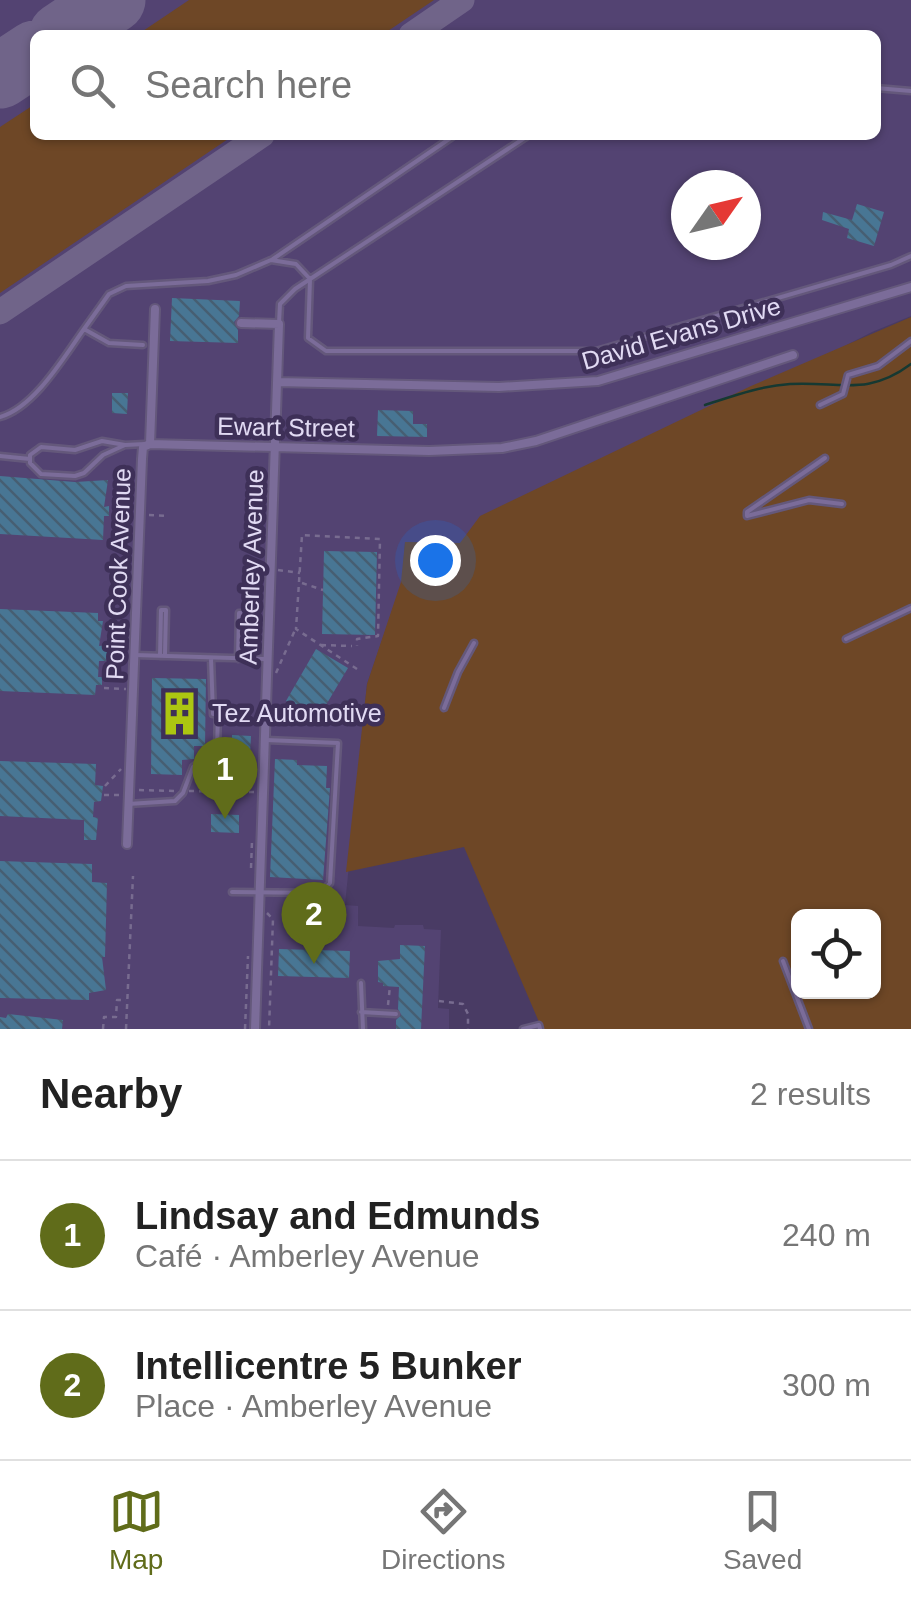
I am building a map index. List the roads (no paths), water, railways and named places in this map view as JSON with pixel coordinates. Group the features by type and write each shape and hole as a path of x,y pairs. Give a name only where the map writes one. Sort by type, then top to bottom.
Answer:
{"street":[{"name":"David Evans Drive","path":"277,382 499,388 598,381 911,287"},
{"name":"Point Cook Avenue","path":"127,844 142,459 143,447 150,444 155,309"},
{"path":"240,322 279,324"},
{"name":"Amberley Avenue","path":"256,1029 279,324"},
{"name":"Ewart Street","path":"150,444 502,448 536,441 793,355"}],"lane":[{"path":"881,88 911,91"},
{"path":"0,417 10,414 42,386 109,294 126,286 208,281 236,275 271,260 449,140"},
{"path":"279,324 280,304 310,279 521,140"},
{"path":"271,260 296,264 310,279 308,338 326,351 596,352 891,266 911,256"},
{"path":"84,330 109,343 142,346"},
{"path":"820,405 838,399 848,374 878,366 911,342"},
{"path":"125,445 103,455 75,476 41,474 34,470 30,459 30,454 41,448 75,450 102,441 150,444"},
{"path":"0,456 30,459"},
{"path":"825,458 747,512 747,516 809,500 842,504"},
{"path":"846,639 911,608"},
{"path":"162,656 164,610"},
{"path":"240,659 241,613"},
{"path":"444,708 474,643"},
{"path":"132,654 268,659"},
{"path":"126,800 175,801 183,793 193,767 218,748 211,658"},
{"path":"232,892 321,893 330,883 338,744 266,740"},
{"path":"783,961 810,1029"},
{"path":"361,983 363,1029"},
{"path":"360,1012 396,1014"},
{"path":"523,1029 539,1025 540,1029"}],"waterway":[{"path":"705,405 779,385 866,384 911,364"}],"place":[{"name":"Tez Automotive","path":"179,713"},
{"name":"Lindsay and Edmunds","path":"225,819"},
{"name":"Intellicentre 5 Bunker","path":"314,964"}]}
